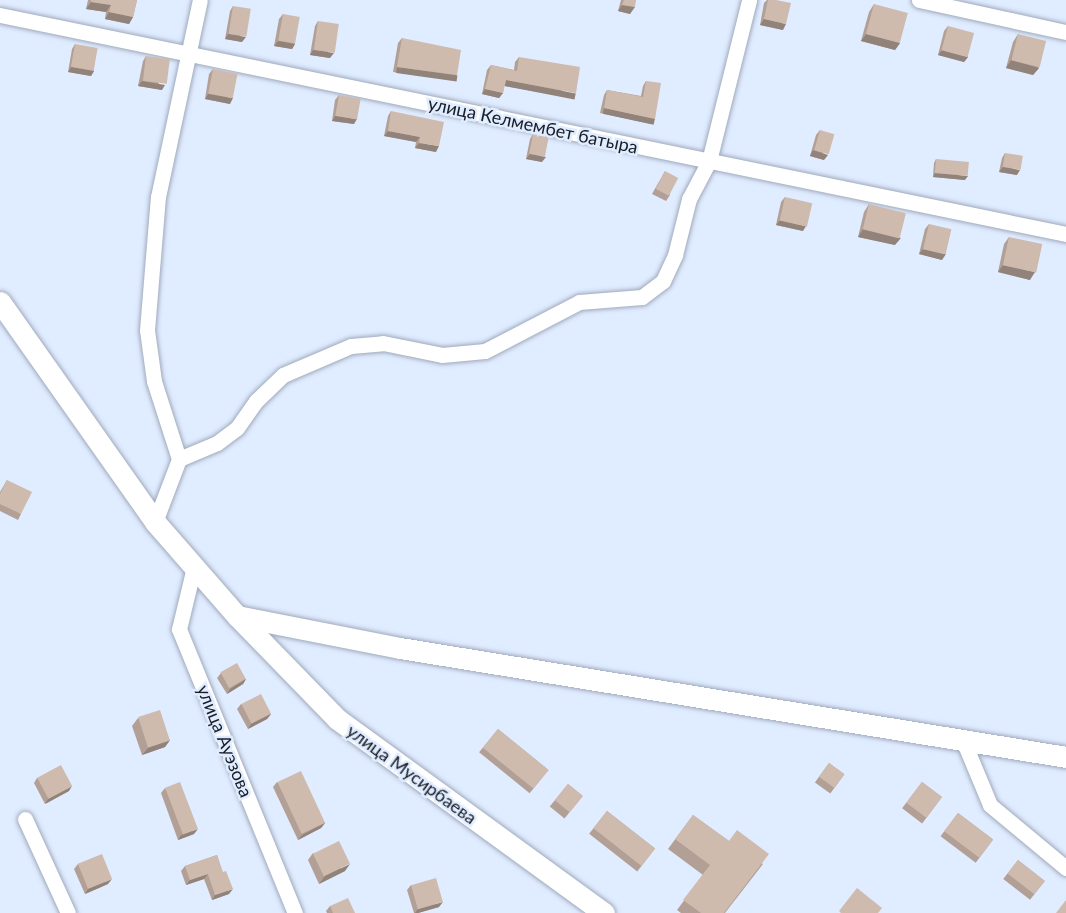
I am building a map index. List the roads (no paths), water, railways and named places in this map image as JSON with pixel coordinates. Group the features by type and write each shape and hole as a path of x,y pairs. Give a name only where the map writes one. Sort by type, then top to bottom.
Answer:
{"main road":[{"name":"улица Мусирбаева","path":"0,302 155,522 237,616 337,719 604,913"},
{"path":"237,616 400,648 1066,757"}],"street":[{"path":"155,522 179,459 154,381 147,330 158,197 186,53 200,0"},
{"path":"179,459 217,443 237,428 256,401 283,375 351,346 383,343 442,355 485,351 579,302 642,297 663,281 675,255 689,199 709,161 749,0"},
{"path":"919,0 1066,32"},
{"name":"улица Келмембет батыра","path":"0,15 1066,234"},
{"name":"улица Ауэзова","path":"194,567 178,629 295,913"},
{"path":"963,741 990,805 1066,868"},
{"path":"25,819 68,913"}]}
